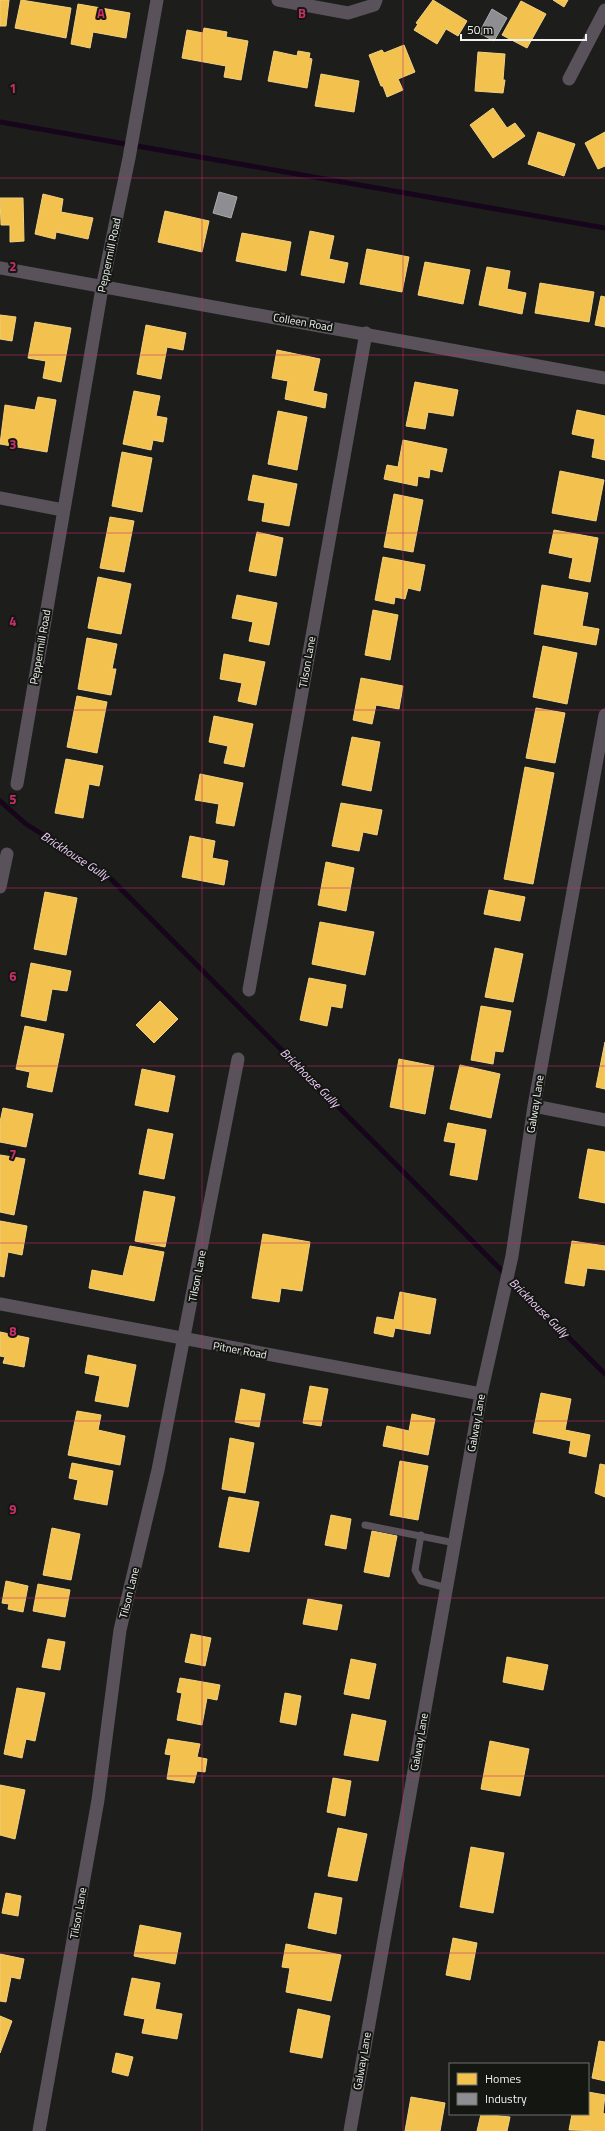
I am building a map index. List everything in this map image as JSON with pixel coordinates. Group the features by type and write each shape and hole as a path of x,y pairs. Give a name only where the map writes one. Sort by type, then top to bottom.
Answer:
{"street":[{"name":"Peppermill Road","path":"17,784 102,288 129,158 157,0"},
{"path":"278,0 348,13 375,2"},
{"path":"569,79 605,10"},
{"name":"Colleen Road","path":"0,268 102,288 366,333 605,378"},
{"name":"Tilson Lane","path":"249,990 366,333"},
{"path":"0,498 63,510"},
{"name":"Galway Lane","path":"350,2131 481,1394 512,1256 534,1106 605,715"},
{"path":"0,887 7,854"},
{"name":"Tilson Lane","path":"39,2131 98,1800 120,1630 158,1470 185,1340 238,1058"},
{"path":"534,1106 605,1120"},
{"name":"Pitner Road","path":"0,1304 185,1340 481,1394"}],"lane":[{"path":"365,1525 455,1543"},
{"path":"421,1535 415,1570 422,1581 447,1588"}],"building: Homes":[{"path":"0,0 9,0 6,26 0,26"},
{"path":"21,0 71,8 66,38 15,28"},
{"path":"433,0 467,21 458,36 446,29 437,44 414,30 418,24 416,23"},
{"path":"553,0 568,0 564,7"},
{"path":"521,1 546,14 527,48 502,35"},
{"path":"78,4 130,13 126,38 93,32 90,48 71,44"},
{"path":"204,28 227,32 226,37 248,41 241,80 224,77 226,66 182,58 187,30 203,33"},
{"path":"404,45 415,72 398,79 403,90 387,97 369,55 382,50 384,53"},
{"path":"274,51 297,56 298,51 310,53 309,58 312,59 307,88 268,81"},
{"path":"478,52 505,54 503,80 505,80 503,93 475,91"},
{"path":"321,74 359,81 354,112 315,106"},
{"path":"493,108 507,128 515,123 525,136 493,158 470,125"},
{"path":"538,132 575,144 564,176 528,164"},
{"path":"605,132 605,166 598,169 585,143"},
{"path":"43,194 63,199 61,212 93,218 88,239 56,232 55,239 35,234"},
{"path":"0,198 23,198 24,241 10,242 10,225 1,225"},
{"path":"165,211 209,221 202,252 158,242"},
{"path":"310,231 334,236 329,259 348,263 344,283 301,275"},
{"path":"242,233 291,242 286,271 236,261"},
{"path":"367,249 409,257 402,292 360,284"},
{"path":"425,262 470,270 463,304 418,295"},
{"path":"487,267 510,271 507,289 526,293 522,314 479,305"},
{"path":"540,283 594,292 589,322 535,313"},
{"path":"601,296 605,297 605,327 595,325"},
{"path":"0,315 16,317 12,341 0,339"},
{"path":"35,322 71,328 61,382 43,378 46,361 28,358"},
{"path":"146,325 186,333 183,350 167,347 161,379 137,374"},
{"path":"277,350 320,359 313,391 327,394 325,408 285,399 288,381 272,378"},
{"path":"415,382 458,390 453,416 428,412 425,429 406,426"},
{"path":"134,391 160,396 156,416 167,418 163,442 153,440 151,450 123,444"},
{"path":"38,397 56,400 47,452 0,444 5,405 35,410"},
{"path":"577,410 605,416 605,460 592,457 595,439 572,434"},
{"path":"278,411 307,417 297,470 268,464"},
{"path":"403,440 447,449 442,472 430,469 429,478 418,476 417,486 384,479 387,465 398,467"},
{"path":"122,452 152,458 142,512 112,506"},
{"path":"560,471 604,480 596,521 552,513"},
{"path":"253,475 297,484 289,526 262,521 265,503 248,500"},
{"path":"394,494 423,500 413,552 384,547"},
{"path":"110,517 134,521 124,572 100,568"},
{"path":"554,530 598,538 590,582 569,578 573,558 549,553"},
{"path":"257,532 283,538 276,576 249,571"},
{"path":"383,557 425,565 420,591 408,588 405,599 395,597 394,604 375,600"},
{"path":"98,577 131,584 121,634 88,628"},
{"path":"542,585 588,593 582,626 599,629 596,645 534,634"},
{"path":"237,595 277,603 269,645 249,641 253,622 232,618"},
{"path":"373,610 398,615 390,660 365,655"},
{"path":"87,638 117,644 112,669 116,669 111,695 78,689"},
{"path":"543,646 577,653 567,704 533,697"},
{"path":"224,654 265,662 256,705 238,701 242,683 220,679"},
{"path":"361,678 403,686 399,709 376,705 372,724 353,720"},
{"path":"77,696 107,702 97,753 67,747"},
{"path":"536,708 565,713 555,763 526,758"},
{"path":"214,716 253,724 244,767 224,763 228,746 209,742"},
{"path":"352,737 380,742 371,791 342,785"},
{"path":"66,759 103,766 99,786 89,784 83,818 55,813"},
{"path":"525,767 554,773 533,884 504,879"},
{"path":"200,774 243,783 234,826 216,823 219,804 195,800"},
{"path":"341,803 382,810 377,835 363,832 359,851 332,846"},
{"path":"190,836 215,841 212,858 228,861 224,885 182,877"},
{"path":"326,862 354,868 346,911 318,905"},
{"path":"489,890 525,897 520,921 484,914"},
{"path":"45,892 77,898 66,955 34,949"},
{"path":"320,922 374,932 365,975 312,964"},
{"path":"495,948 523,954 513,1002 485,997"},
{"path":"31,963 71,971 67,991 52,989 46,1021 21,1016"},
{"path":"309,978 346,985 342,1008 331,1006 327,1026 300,1020"},
{"path":"160,1001 178,1019 154,1043 136,1025"},
{"path":"481,1006 511,1011 503,1052 495,1051 493,1064 471,1060"},
{"path":"25,1026 64,1034 52,1092 27,1087 30,1072 16,1069"},
{"path":"605,1042 605,1089 596,1087"},
{"path":"399,1059 434,1066 425,1114 390,1107"},
{"path":"460,1065 500,1074 491,1118 450,1109"},
{"path":"142,1069 175,1076 168,1112 135,1105"},
{"path":"3,1108 33,1114 26,1147 0,1142 0,1122"},
{"path":"448,1123 486,1130 477,1180 450,1175 456,1143 444,1141"},
{"path":"148,1129 173,1134 164,1179 139,1174"},
{"path":"588,1149 605,1152 605,1203 579,1198"},
{"path":"0,1155 25,1159 14,1215 0,1212"},
{"path":"144,1191 175,1197 165,1247 135,1241"},
{"path":"0,1221 27,1226 22,1255 8,1252 4,1277 0,1276"},
{"path":"263,1234 310,1242 302,1291 281,1288 279,1302 252,1298"},
{"path":"572,1241 605,1246 605,1270 587,1268 584,1286 565,1283"},
{"path":"130,1246 164,1252 154,1301 89,1288 92,1270 123,1276"},
{"path":"400,1292 436,1299 430,1334 395,1328 393,1337 374,1333 377,1317 394,1320"},
{"path":"0,1332 29,1338 24,1367 3,1363 5,1357 0,1356"},
{"path":"88,1355 136,1365 128,1407 95,1401 100,1376 85,1373"},
{"path":"310,1386 328,1389 321,1426 303,1423"},
{"path":"241,1389 265,1394 259,1427 235,1422"},
{"path":"541,1393 571,1399 565,1430 590,1435 586,1457 569,1453 571,1441 533,1433"},
{"path":"77,1411 101,1415 98,1430 125,1436 120,1465 68,1455"},
{"path":"412,1414 435,1419 428,1455 383,1446 387,1426 409,1431"},
{"path":"230,1438 254,1443 245,1493 222,1489"},
{"path":"400,1461 428,1466 418,1520 390,1515"},
{"path":"72,1463 113,1471 107,1505 74,1499 78,1480 69,1478"},
{"path":"600,1464 605,1465 605,1497 595,1493"},
{"path":"229,1497 259,1502 249,1552 219,1547"},
{"path":"331,1515 351,1519 346,1549 325,1545"},
{"path":"52,1528 80,1534 71,1580 43,1575"},
{"path":"372,1531 397,1536 389,1577 364,1572"},
{"path":"6,1581 28,1586 23,1612 8,1609 9,1604 2,1603"},
{"path":"38,1584 70,1590 65,1617 33,1611"},
{"path":"308,1599 342,1605 337,1630 303,1624"},
{"path":"191,1634 211,1638 205,1666 185,1662"},
{"path":"48,1639 65,1642 60,1670 42,1667"},
{"path":"507,1657 548,1665 543,1690 503,1682"},
{"path":"351,1659 376,1664 369,1699 344,1694"},
{"path":"180,1678 220,1685 217,1700 207,1698 202,1725 177,1720 182,1693 177,1692"},
{"path":"17,1688 45,1693 35,1741 26,1739 22,1758 4,1754"},
{"path":"285,1693 301,1696 296,1725 280,1722"},
{"path":"352,1714 386,1721 378,1761 344,1755"},
{"path":"168,1739 200,1744 197,1757 207,1759 205,1772 197,1771 194,1783 167,1779 171,1755 165,1754"},
{"path":"490,1741 529,1749 520,1796 481,1789"},
{"path":"333,1778 351,1781 345,1816 327,1812"},
{"path":"0,1785 25,1790 15,1839 0,1835"},
{"path":"338,1828 367,1834 357,1881 328,1876"},
{"path":"471,1847 504,1853 493,1913 460,1907"},
{"path":"6,1893 21,1896 18,1916 2,1913"},
{"path":"315,1893 342,1898 336,1934 308,1928"},
{"path":"140,1925 181,1933 175,1964 134,1956"},
{"path":"453,1938 477,1943 470,1980 446,1975"},
{"path":"286,1944 341,1955 331,2001 286,1992 290,1968 282,1967"},
{"path":"0,1954 24,1959 20,1979 11,1977 6,2002 0,2001"},
{"path":"132,1978 160,1983 155,2009 182,2014 177,2039 142,2033 145,2019 124,2015"},
{"path":"298,2009 330,2016 322,2058 290,2052"},
{"path":"0,2016 12,2021 0,2053"},
{"path":"599,2041 605,2042 605,2081 592,2078"},
{"path":"116,2053 133,2057 128,2076 112,2072"},
{"path":"589,2092 605,2095 603,2113 605,2114 605,2131 569,2130 572,2115 589,2115"},
{"path":"411,2097 445,2103 440,2131 405,2131"},
{"path":"481,2115 510,2117 507,2131 477,2131"}],"building: Industry":[{"path":"492,9 507,18 494,41 479,33"},
{"path":"219,192 237,197 231,218 213,213"}],"waterway":[{"path":"0,122 605,228"},
{"name":"Brickhouse Gully","path":"0,801 26,824 108,876 605,1374"}]}
